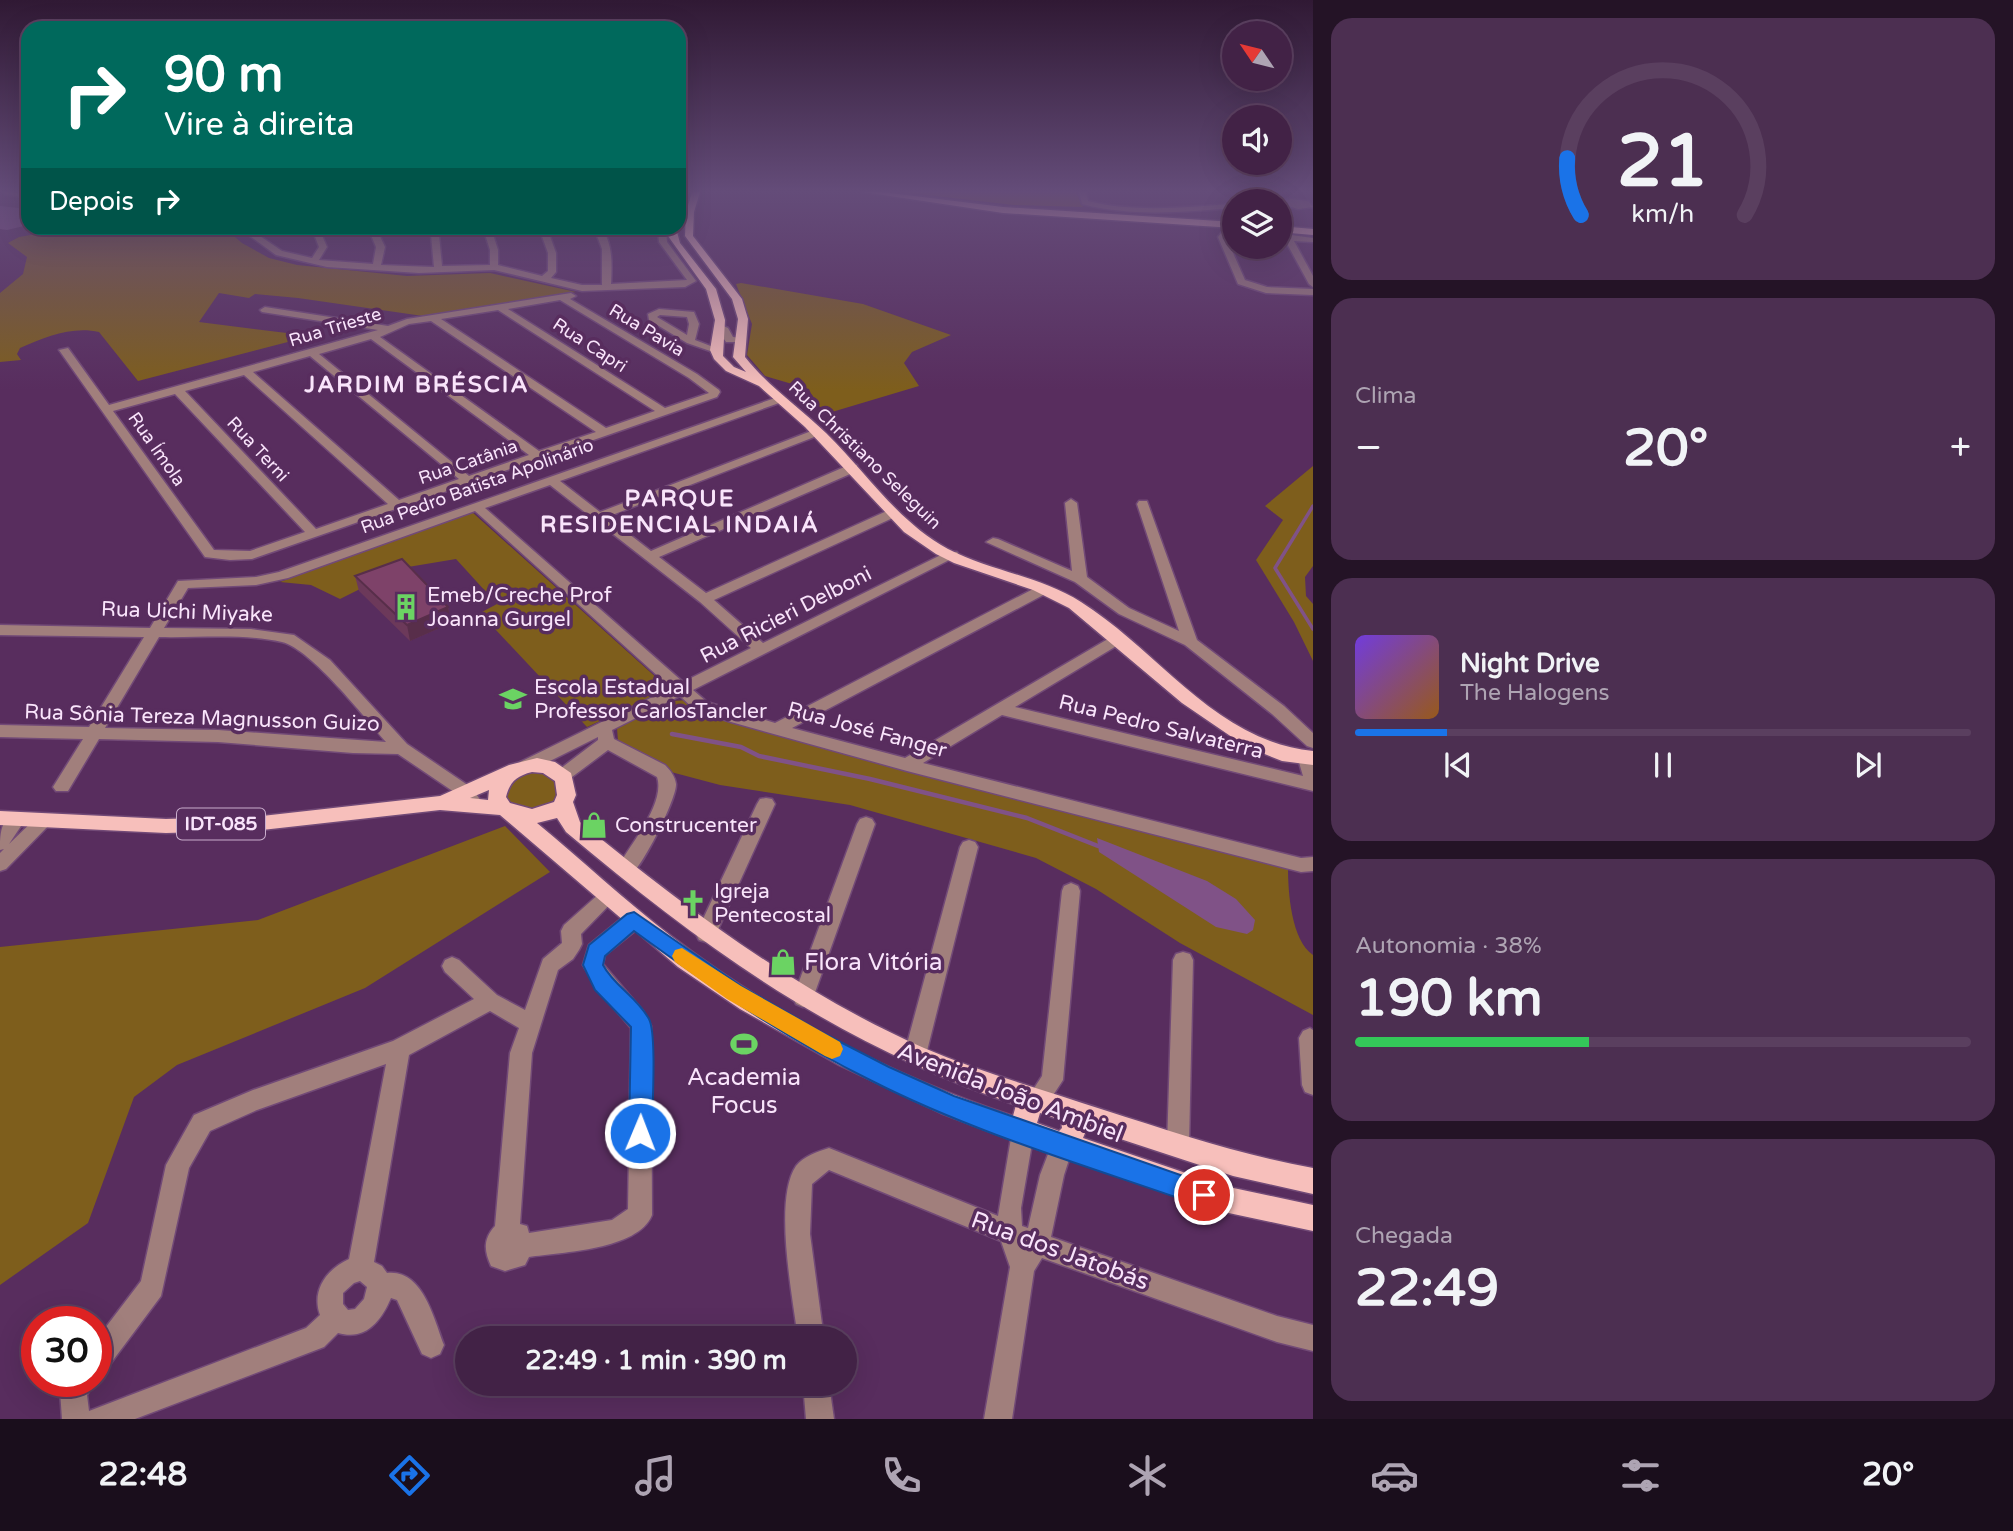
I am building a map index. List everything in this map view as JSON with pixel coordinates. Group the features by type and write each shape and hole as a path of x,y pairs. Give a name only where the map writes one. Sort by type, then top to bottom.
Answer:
{"main road":[{"path":"687,258 711,289 721,328 716,350 718,357 730,369 764,386"},
{"path":"704,258 734,294 742,315"},
{"path":"711,289 724,291 732,308 742,315"},
{"name":"Rua Christiano Seleguin","path":"742,315 739,357 778,400 818,432 893,513 926,542 1075,605 1136,656 1236,732 1274,751 1309,759"},
{"path":"470,798 526,766 548,767 562,776"},
{"path":"507,775 497,792 508,811"},
{"name":"Avenida João Ambiel","path":"562,776 567,785 563,802 566,817 573,827 706,934 803,998 915,1055 1045,1090 1069,1110 1178,1146 1262,1172 1313,1181"},
{"path":"470,798 534,817 546,814 563,802"},
{"name":"IDT-085","path":"8,819 166,826 262,823 470,798"},
{"name":"Avenida João Ambiel","path":"508,811 634,920 734,992 881,1075 939,1101 1204,1195 1270,1212 1313,1218"},
{"path":"1023,1132 1026,1109 1045,1090"},
{"path":"1063,1144 1076,1128 1075,1119 1069,1110"}],"street":[{"path":"299,258 313,262 419,271 494,267 582,288 685,284 692,281 676,258"},
{"path":"313,262 316,258"},
{"path":"376,267 381,258"},
{"path":"437,258 438,268"},
{"path":"494,267 495,258"},
{"path":"544,279 552,272 552,258"},
{"path":"606,258 606,288"},
{"path":"1298,258 1313,284"},
{"path":"1231,259 1241,282 1266,290 1313,292"},
{"name":"Rua Trieste","path":"107,409 433,318 577,295 652,291"},
{"name":"Rua Trieste","path":"577,295 622,297"},
{"name":"Rua Pavia","path":"561,297 694,376 715,392"},
{"name":"Rua Capri","path":"497,306 664,412"},
{"path":"265,310 388,329"},
{"path":"691,335 691,314 659,312 651,316 678,334 691,335 716,350"},
{"path":"433,318 604,433"},
{"path":"721,328 725,330 729,340 739,340"},
{"path":"373,336 538,456"},
{"name":"Rua Ímola","path":"64,350 210,554 230,556"},
{"path":"312,353 467,480"},
{"path":"246,371 397,505"},
{"name":"Rua Terni","path":"177,389 314,534"},
{"name":"Rua Catânia","path":"230,556 252,555 712,396 715,392"},
{"name":"Rua Pedro Batista Apolinário","path":"153,632 183,584 256,581 284,575 778,400"},
{"path":"597,517 818,432"},
{"path":"649,557 853,468"},
{"path":"551,480 705,599 762,650"},
{"path":"1071,503 1080,579"},
{"path":"1143,503 1190,642"},
{"name":"Rua José Fanger","path":"477,506 701,706 907,765 1301,865 1313,864"},
{"path":"705,599 893,513"},
{"path":"993,542 1080,579 1124,611 1190,642 1247,689 1278,710 1313,742"},
{"name":"Rua Ricieri Delboni","path":"526,766 605,736 685,690 952,555"},
{"path":"777,729 1042,590"},
{"name":"Rua Uichi Miyake","path":"0,630 251,634 289,638 325,663 401,748 470,798"},
{"path":"62,787 153,632"},
{"path":"907,765 1118,639"},
{"path":"1247,689 1313,728"},
{"name":"Rua Pedro Salvaterra","path":"999,709 1313,785"},
{"name":"Rua Sônia Tereza Magnusson Guizo","path":"0,731 218,736 353,747 401,748"},
{"path":"562,776 605,736 663,773 668,784 664,803 625,870"},
{"path":"1309,759 1313,780"},
{"path":"706,934 766,804"},
{"path":"0,843 8,819"},
{"path":"0,864 43,822"},
{"path":"803,998 866,824"},
{"path":"915,1055 969,847"},
{"path":"1045,1090 1071,891"},
{"path":"607,898 571,931 572,944 566,953 550,965 521,1053 515,1239 616,1231 640,1214 641,1026 634,1014 602,983 593,965 596,951 634,920"},
{"path":"1178,1146 1183,960"},
{"path":"452,966 490,1001 532,1025"},
{"path":"112,1341 152,1287 178,1165 202,1123 253,1101 399,1049 490,1001"},
{"path":"1310,1038 1313,1085"},
{"path":"360,1269 399,1049"},
{"path":"1022,1267 1011,1234 1009,1208 1023,1132"},
{"path":"998,1419 1022,1267 1037,1244 1052,1175 1063,1144"},
{"name":"Rua dos Jatobás","path":"810,1326 796,1206 801,1181 812,1165 829,1159 1037,1244 1277,1329 1313,1338"},
{"path":"360,1269 373,1274 380,1287 376,1304 365,1318 349,1323 335,1318 329,1304 333,1287 345,1273 360,1269"},
{"path":"380,1287 393,1285 407,1290 431,1345"},
{"path":"99,1419 315,1338 335,1318"},
{"path":"817,1396 820,1419"},
{"path":"74,1397 76,1419"}],"shaded area":[{"path":"27,258 270,258 297,265 407,276 490,273 576,292 423,316 298,298 255,294 249,298 219,293 199,322 311,336 138,381 99,332 79,330 49,337 20,348 17,354 21,360 0,362 0,293 23,274"},
{"path":"736,284 863,304 951,335 912,352 904,363 919,386 832,412 816,405 809,389 765,376 747,355 752,324"},
{"path":"1313,466 1313,566 1305,577 1306,596 1313,604 1313,661 1294,622 1256,560 1283,520 1265,506"},
{"path":"472,512 669,689 587,727 480,613 497,604 456,559 402,568 340,599 311,585 280,582"},
{"path":"687,700 702,713 1288,867 1295,927 1306,948 1313,955 1313,1015 1180,943 1096,889 1036,858 850,805 720,785 671,772 618,741 617,728 673,701"},
{"path":"539,770 561,784 556,800 546,808 534,810 521,808 511,802 506,794 507,785 517,777"},
{"path":"505,826 550,872 365,988 177,1065 134,1097 88,1223 0,1285 0,947 258,920"},
{"path":"1097,838 1207,881 1236,899 1255,920 1253,930 1247,934 1216,927 1099,852"}],"building":[{"path":"402,559 448,607 407,625 355,576"}],"waterway":[{"path":"1313,506 1275,568 1313,629"},
{"path":"672,734 741,747 759,756 870,779 1027,818 1098,846"}],"slow traffic":[{"path":"682,956 734,992 832,1049"}],"place":[{"name":"Emeb/Creche Prof Joanna Gurgel","path":"406,607"},
{"name":"Escola Estadual Professor CarlosTancler","path":"513,699"},
{"name":"Construcenter","path":"594,825"},
{"name":"Igreja Pentecostal","path":"693,903"},
{"name":"Flora Vitória","path":"783,962"},
{"name":"Academia Focus","path":"744,1044"}],"district":[{"name":"JARDIM BRÉSCIA","path":"417,385"},
{"name":"PARQUE RESIDENCIAL INDAIÁ","path":"680,512"}],"route":[{"path":"640,1133 641,1026 634,1014 602,983 593,965 596,951 634,920 734,992 881,1075 951,1106 1204,1195"}]}
